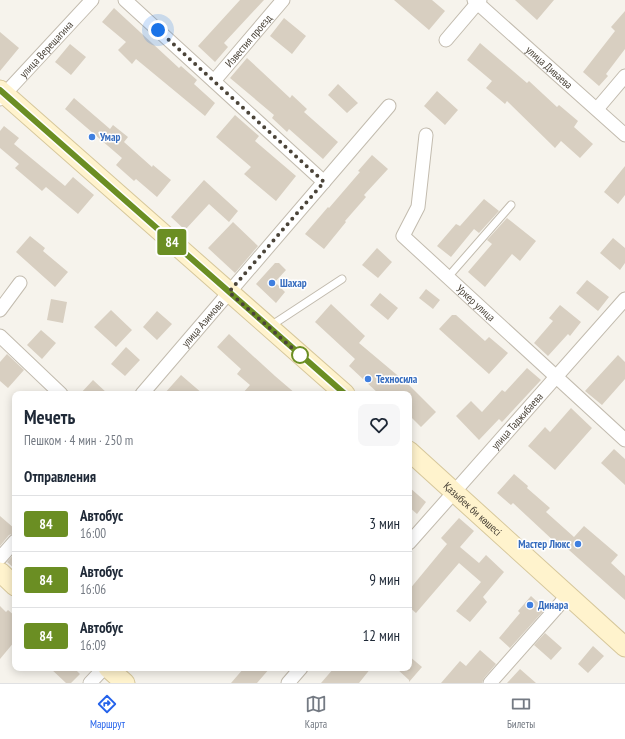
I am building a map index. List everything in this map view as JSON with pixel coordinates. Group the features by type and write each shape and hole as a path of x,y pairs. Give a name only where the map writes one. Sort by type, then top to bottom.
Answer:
{"main road":[{"path":"2,94 342,391"},
{"name":"Қазыбек би көшесі","path":"412,454 625,648"},
{"path":"0,572 12,583"},
{"path":"111,671 124,683"}],"street":[{"name":"улица Верещагина","path":"2,94 92,0"},
{"path":"125,0 324,182"},
{"name":"Известия проезд","path":"214,81 283,0"},
{"path":"446,40 477,1"},
{"name":"улица Диваева","path":"477,1 625,135"},
{"path":"597,109 625,76"},
{"name":"улица Азимова","path":"145,391 389,106"},
{"name":"Уркер улица","path":"426,135 418,207 404,236 625,440"},
{"path":"0,310 20,283"},
{"name":"улица Таджибаева","path":"412,540 625,299"},
{"path":"0,336 58,391"},
{"path":"0,558 12,544"},
{"path":"490,683 567,596"},
{"path":"90,683 101,671"},
{"path":"288,683 298,671"}],"lane":[{"path":"448,277 511,205"},
{"path":"269,327 342,279"}],"building":[{"path":"240,0 264,0 224,43 228,47 215,62 198,46"},
{"path":"394,0 432,0 445,11 429,30"},
{"path":"515,0 554,0 537,20"},
{"path":"114,8 179,68 181,66 197,80 194,84 215,103 205,116 136,59 132,64 118,50 126,42 102,22"},
{"path":"625,11 625,49 606,74 608,76 599,86 583,72 615,31 611,27"},
{"path":"284,18 306,36 292,54 270,36"},
{"path":"0,32 19,48 0,71"},
{"path":"480,43 527,83 529,81 557,107 559,105 578,121 574,127 593,144 580,158 561,141 555,148 507,101 505,104 486,88 492,81 467,60"},
{"path":"70,44 86,57 71,75 55,62"},
{"path":"247,58 290,98 292,95 307,109 304,112 338,142 323,159 289,129 287,132 272,118 274,115 230,78"},
{"path":"338,84 358,103 347,113 328,95"},
{"path":"437,91 458,110 445,125 424,106"},
{"path":"74,98 110,129 113,125 128,137 124,142 152,167 153,165 171,180 157,197 136,179 134,181 116,165 122,158 65,109"},
{"path":"235,115 259,136 255,141 296,176 276,201 244,174 251,167 216,137"},
{"path":"4,126 19,138 14,144 65,186 73,177 94,195 78,214 46,187 42,191 15,168 19,164 0,148 0,131"},
{"path":"372,155 388,169 364,195 366,197 345,221 346,222 324,249 305,234 360,172 358,171"},
{"path":"625,166 625,195 618,204 604,192"},
{"path":"204,180 238,211 229,222 209,204 185,230 171,217"},
{"path":"484,199 499,211 479,233 474,229 451,257 437,246 456,224 460,226"},
{"path":"507,218 536,241 520,261 512,254 485,287 468,272 492,244 487,240"},
{"path":"233,222 258,246 235,273 208,248"},
{"path":"30,236 45,248 43,251 68,272 55,287 16,252"},
{"path":"613,238 625,248 625,263 620,270 600,253"},
{"path":"377,248 392,262 378,278 362,265"},
{"path":"275,263 279,263 286,270 275,282 285,292 276,303 256,284"},
{"path":"587,280 609,297 598,311 576,293"},
{"path":"426,289 440,300 433,309 419,298"},
{"path":"380,293 398,308 388,320 370,305"},
{"path":"51,299 67,302 63,323 47,320"},
{"path":"331,304 365,336 359,343 409,385 436,412 421,427 412,418 412,391 376,391 349,366 355,359 315,322"},
{"path":"560,305 581,322 570,336 568,334 548,356 534,343 553,321 549,318"},
{"path":"111,310 132,330 116,347 94,327"},
{"path":"157,311 172,324 157,340 143,327"},
{"path":"452,315 456,315 485,341 489,337 508,353 489,374 439,329"},
{"path":"41,330 56,343 42,359 27,345"},
{"path":"229,334 292,391 245,391 250,385 237,374 241,369 217,347"},
{"path":"126,347 140,360 125,376 111,364"},
{"path":"7,354 24,370 8,388 0,381 0,362"},
{"path":"618,355 625,362 625,379 602,405 585,391"},
{"path":"527,368 541,380 502,422 499,419 479,440 456,416 471,401 482,412 502,390 505,392"},
{"path":"181,375 200,391 167,391"},
{"path":"93,380 105,391 83,391"},
{"path":"571,408 592,428 555,470 528,446 545,427 550,432"},
{"path":"614,449 625,459 625,485 601,463"},
{"path":"514,474 528,486 527,488 550,508 546,512 574,537 584,526 618,555 611,563 625,576 625,600 560,542 557,544 513,503 511,505 497,493"},
{"path":"412,490 426,502 417,514 412,510"},
{"path":"0,516 12,526 12,534 9,535 0,546"},
{"path":"459,518 474,531 460,547 479,563 486,555 504,572 483,597 487,602 470,622 456,611 481,582 459,563 416,613 412,610 412,586 447,544 441,538"},
{"path":"12,556 12,566 7,562"},
{"path":"531,596 545,609 510,648 499,638 520,613 518,611"},
{"path":"0,606 6,612 8,610 12,613 12,645 0,659"},
{"path":"545,633 562,648 551,660 534,645"},
{"path":"593,646 604,656 588,673 578,664"},
{"path":"480,650 496,664 484,678 482,683 441,683 460,661 466,666"},
{"path":"412,659 422,667 409,682 409,680 399,671 412,671"},
{"path":"520,669 536,683 507,683"},
{"path":"53,671 77,671 80,674 71,683 66,683"},
{"path":"241,671 267,671 257,683 231,683"},
{"path":"331,671 369,671 359,683 321,683"}],"bus line":[{"name":"84","path":"0,90 342,391"}],"place":[{"name":"Умар","path":"92,137"},
{"name":"Шахар","path":"272,283"},
{"name":"Техносила","path":"368,379"},
{"name":"Мастер Люкс","path":"578,544"},
{"name":"Динара","path":"530,605"}],"route":[{"path":"158,30 324,182 229,292 300,355"}]}
